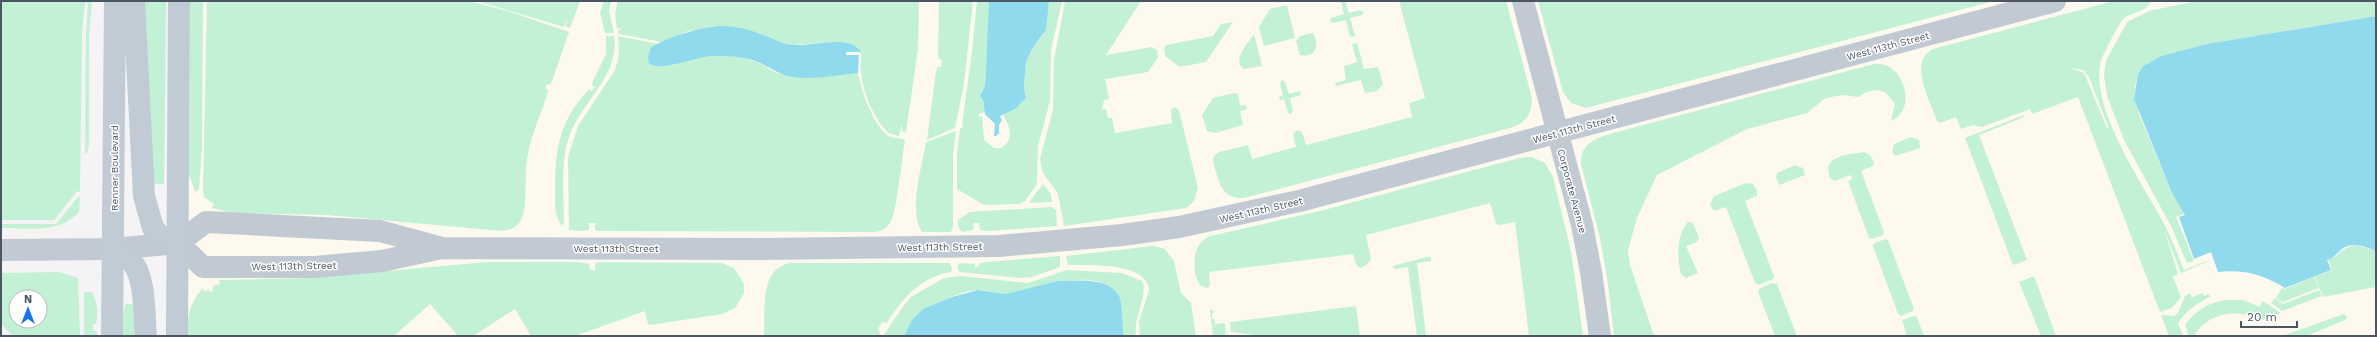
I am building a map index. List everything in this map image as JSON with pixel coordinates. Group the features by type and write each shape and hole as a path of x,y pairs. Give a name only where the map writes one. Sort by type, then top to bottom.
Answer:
{"main road":[{"name":"Renner Boulevard","path":"112,336 115,1"},
{"path":"134,1 144,196 153,228 159,235 178,243"},
{"path":"177,336 179,1"},
{"path":"113,249 132,261 138,273 143,292 146,336"}],"street":[{"name":"Corporate Avenue","path":"1523,1 1582,225 1591,272 1600,336"},
{"name":"West 113th Street","path":"442,248 380,231 206,222 178,243 204,267 314,267 382,261 442,248 953,248 1122,235 1216,220 1299,201 2055,1"},
{"path":"1,250 113,249 178,243"}],"shaded area":[{"path":"179,1 2376,1 2376,336 177,336"}],"green space":[{"path":"1,1 85,1 82,34 80,192 77,191 54,220 1,220"},
{"path":"88,1 92,1 89,35 89,145 87,153 85,153 86,36"},
{"path":"142,1 166,1 164,184 152,184"},
{"path":"190,1 203,1 202,149 199,189 195,192 189,174"},
{"path":"207,1 468,1 508,11 569,32 552,81 550,85 547,84 545,88 548,90 547,95 530,144 526,167 524,212 518,224 514,228 502,231 326,215 232,213 212,208 214,204 204,197 203,191"},
{"path":"477,1 580,1 570,28 566,27 567,19 564,27"},
{"path":"604,1 611,1 609,11 614,33 605,33 600,13"},
{"path":"618,1 919,1 918,49 906,132 902,131 902,124 899,136 890,134 884,129 874,114 862,80 861,56 858,48 830,42 793,45 778,42 760,33 719,26 688,31 662,42 619,34 618,31 623,27 617,29 615,14"},
{"path":"939,1 973,1 964,84 955,128 927,140 936,71 938,67 941,67 942,60 939,59 938,54"},
{"path":"977,1 989,1 990,6 985,85 981,91 985,112 979,114 979,117 982,116 984,140 994,148 1001,148 1010,137 1008,124 1003,115 1019,105 1026,94 1024,87 1026,62 1032,49 1044,34 1049,1 1062,1 1051,50 1050,101 1038,146 1037,184 1025,201 1019,204 984,205 957,189 957,152 960,129 964,126 962,125"},
{"path":"1065,1 1141,1 1106,55 1152,47 1157,50 1158,58 1148,72 1105,79 1109,99 1104,100 1102,109 1106,109 1108,118 1112,118 1115,133 1172,123 1171,109 1175,107 1179,110 1198,188 1194,201 1186,208 1064,226 1058,194 1043,173 1040,159 1053,110 1054,60"},
{"path":"1341,1 1345,1 1349,13 1360,10 1364,12 1362,15 1350,18 1355,36 1350,37 1346,20 1333,23 1330,21 1331,18 1344,14"},
{"path":"1399,1 1506,1 1532,98 1531,109 1524,121 1510,128 1244,198 1232,196 1224,191 1219,183 1213,160 1214,156 1219,152 1248,145 1252,159 1296,147 1293,134 1297,130 1302,132 1306,145 1412,117 1409,103 1425,98"},
{"path":"1538,1 1994,1 1586,108 1571,103 1563,92"},
{"path":"2114,1 2150,2 2149,5 2143,10 2123,19 2104,53 2101,61 2099,79 2103,99 2109,121 2119,143 2165,226 2184,270 2206,261 2212,276 2206,262 2181,273 2164,229 2178,274 2170,278 2173,277 2181,297 2172,308 2160,312 2078,97 2032,114 2030,109 1982,127 1973,125 1961,129 1956,117 1940,123 1937,121 1926,93 1921,72 1925,55 1933,49","holes":["2070,68 2083,70 2089,77 2109,129 2107,128 2084,73"]},
{"path":"2197,1 2376,1 2376,16 2207,44 2161,56 2143,66 2138,74 2135,87 2139,114 2172,193 2185,213 2176,217 2194,261 2187,263 2171,226 2124,140 2107,96 2104,75 2106,61 2127,22 2149,11"},
{"path":"1287,5 1295,38 1264,46 1259,27 1270,9"},
{"path":"1233,22 1206,62 1180,67 1165,56 1164,48 1166,45 1213,36 1221,24"},
{"path":"1313,33 1316,42 1315,50 1310,55 1300,55 1296,41 1300,36"},
{"path":"1254,34 1262,66 1244,69 1240,65 1240,57"},
{"path":"606,36 614,36 614,51 611,64 606,76 575,124 566,147 563,168 564,222 562,226 556,214 555,205 556,162 561,136 565,124 579,101 589,89 592,91 595,87 592,85 593,81 606,54"},
{"path":"618,36 658,44 651,47 672,66 691,59 713,55 724,55 745,58 757,62 778,73 789,76 799,77 858,73 865,98 872,115 887,135 893,138 905,140 897,197 893,217 890,223 887,227 875,232 599,231 595,230 595,223 589,223 589,230 569,230 568,157 578,126 615,70 619,55"},
{"path":"1357,43 1364,69 1378,67 1383,84 1377,91 1365,93 1361,80 1336,86 1335,83 1346,80 1344,66 1357,62 1352,44"},
{"path":"1874,64 1884,65 1893,69 1900,77 1904,86 1906,97 1904,107 1899,115 1891,121 1895,104 1886,93 1878,90 1866,92 1859,97 1842,95 1831,97 1824,99 1807,113 1747,129 1657,175 1637,218 1628,250 1630,265 1654,336 1614,336 1608,284 1600,238 1581,164 1581,157 1586,146 1596,139 1613,133"},
{"path":"1282,80 1285,82 1289,94 1300,91 1301,95 1290,98 1293,111 1291,114 1288,113 1284,99 1280,100 1279,97 1283,95 1280,84"},
{"path":"1234,93 1238,94 1240,106 1246,105 1247,109 1240,111 1243,125 1215,133 1207,131 1202,115 1213,98"},
{"path":"2024,115 2024,117 1979,135 2027,260 2013,265 1965,138"},
{"path":"956,131 953,155 953,226 951,232 922,232 918,223 916,201 919,175 926,142"},
{"path":"1911,137 1919,140 1920,148 1895,156 1892,152 1894,144"},
{"path":"1864,152 1870,155 1874,163 1873,166 1861,171 1884,232 1883,235 1872,239 1869,238 1848,181 1852,180 1851,175 1834,181 1830,178 1828,170 1829,165 1833,160 1844,155"},
{"path":"1532,157 1545,163 1553,177 1571,251 1583,336 1529,336 1515,222 1501,225 1496,224 1490,203 1366,235 1371,259 1366,265 1360,268 1356,265 1353,254 1209,272 1210,285 1208,288 1201,286 1197,280 1194,265 1196,251 1199,245 1210,236 1320,211 1519,158"},
{"path":"1795,165 1803,168 1805,175 1779,185 1776,177 1777,173"},
{"path":"1746,183 1753,184 1757,191 1757,196 1745,201 1774,276 1773,279 1758,285 1755,283 1726,207 1714,211 1710,205 1714,196"},
{"path":"1043,184 1051,194 1052,202 1030,203 1030,201"},
{"path":"78,197 80,197 79,212 62,224 53,227 32,229 1,228 1,224 56,224"},
{"path":"1051,207 1056,210 1057,226 988,231 980,230 979,223 974,223 973,230 962,232 958,226 958,220 969,212"},
{"path":"1688,222 1693,223 1699,238 1697,242 1686,246 1698,273 1686,278 1681,274 1678,247 1681,234"},
{"path":"1885,239 1888,240 1914,309 1913,311 1901,316 1898,314 1873,246 1873,244"},
{"path":"2356,245 2376,251 2376,287 2323,297 2315,277 2332,270 2328,260 2343,250"},
{"path":"1153,246 1165,249 1174,261 1181,293 1191,303 1196,336 1140,336 1139,322 1149,290 1146,281 1139,274 1116,267 1068,265 1066,256"},
{"path":"1060,256 1060,267 1032,277 1020,278 960,272 957,268 959,263 975,264 975,267 979,266 980,263 987,262"},
{"path":"1431,257 1431,261 1417,263 1426,336 1417,336 1408,267 1395,269 1393,266"},
{"path":"487,262 578,262 589,264 590,270 595,270 595,264 599,262 721,263 734,268 744,284 744,293 735,308 722,314 650,325 648,324 645,311 575,336 531,336 515,309 473,336 458,336 430,304 394,336 187,336 190,310 195,299 203,288 205,292 209,289 209,292 213,291 213,286 220,284 219,280 309,278"},
{"path":"791,263 950,263 952,269 951,272 930,279 913,290 899,305 887,323 882,322 878,329 880,333 879,336 764,336 765,303 768,282 773,273 780,267"},
{"path":"1067,270 1122,273 1142,281 1144,293 1137,321 1136,336 1124,336 1121,303 1116,292 1112,288 1102,283 1089,280 1076,280 1048,284 1011,294 1002,294 987,290 968,291 947,299 925,312 909,327 904,336 883,336 911,297 944,278 961,276 1028,283"},
{"path":"59,272 78,278 80,336 13,336 1,324 1,273"},
{"path":"2034,276 2056,336 2041,336 2019,282"},
{"path":"2314,277 2319,288 2283,302 2276,298 2282,288 2284,289"},
{"path":"1772,283 1777,284 1797,336 1775,336 1758,292 1759,289"},
{"path":"2319,290 2322,296 2282,311 2271,303 2275,298 2283,304"},
{"path":"84,292 92,292 95,300 97,315 96,324 93,324 93,331 96,331 98,336 84,336"},
{"path":"2190,293 2192,297 2203,293 2204,296 2209,294 2210,297 2192,308 2178,323 2183,336 2169,336 2161,315 2174,316 2178,313 2185,296"},
{"path":"2226,300 2243,300 2260,307 2263,301 2281,313 2260,321 2242,314 2215,317 2200,328 2194,336 2189,336 2185,325 2193,315 2208,305"},
{"path":"126,304 135,304 137,336 122,336 122,317"},
{"path":"1356,306 1360,336 1263,336 1231,332 1230,322"},
{"path":"1210,309 1214,312 1212,314 1212,319 1215,319 1215,324 1225,323 1226,336 1213,336"},
{"path":"2344,314 2347,317 2345,320 2307,336 2282,336"},
{"path":"1914,316 1917,317 1924,336 1907,336 1902,320"}],"water":[{"path":"989,1 1049,1 1046,30 1032,49 1026,62 1024,87 1026,98 1015,109 1000,116 1002,120 999,125 999,133 996,136 994,136 995,124 985,114 983,100 980,96 985,85"},
{"path":"2376,16 2376,251 2350,245 2327,260 2331,270 2285,288 2269,279 2253,274 2236,271 2218,272 2211,252 2194,259 2179,217 2185,215 2172,193 2134,99 2138,74 2143,66 2161,56 2207,44"},
{"path":"719,26 748,30 791,45 831,42 848,43 856,47 861,52 846,52 846,55 859,55 858,73 818,78 794,77 783,74 753,60 728,56 706,57 662,66 654,66 649,63 648,57 651,47 684,33"},
{"path":"1082,280 1100,282 1108,285 1114,290 1119,296 1120,300 1124,336 904,336 912,320 923,309 952,297 978,290 1006,294 1058,281"}]}
